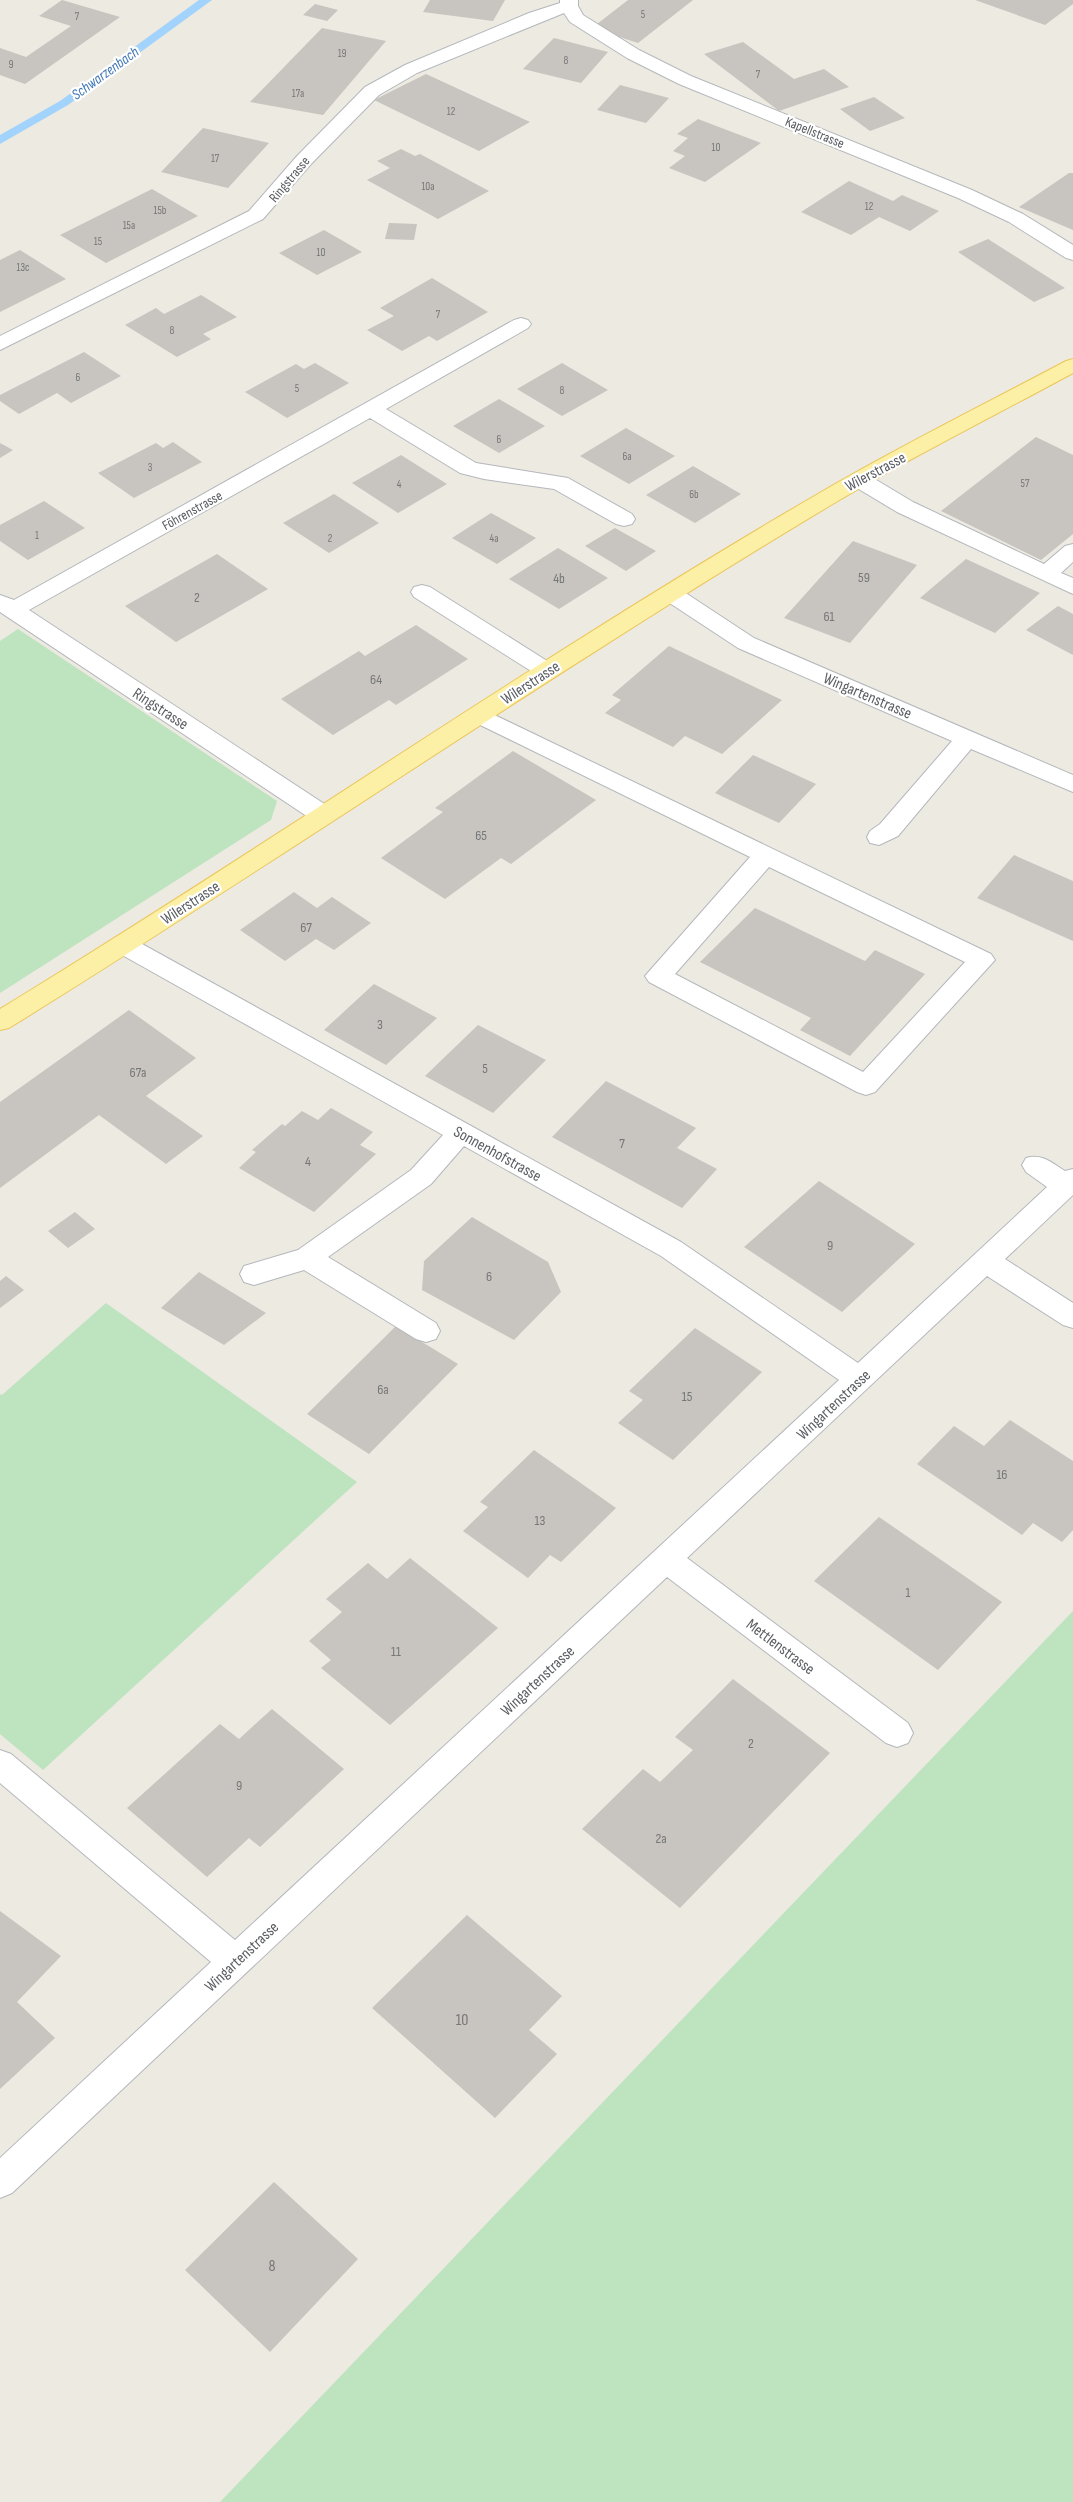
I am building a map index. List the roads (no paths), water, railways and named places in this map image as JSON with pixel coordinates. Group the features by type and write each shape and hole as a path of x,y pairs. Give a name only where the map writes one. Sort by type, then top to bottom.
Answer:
{"main road":[{"name":"Wilerstrasse","path":"0,1022 124,945 670,593 860,480 1073,365"}],"street":[{"name":"Kapellstrasse","path":"569,3 576,18 633,54 685,80 965,194 1016,218 1073,254"},
{"name":"Ringstrasse","path":"0,344 256,215 304,160 372,91 428,62 534,16 569,3"},
{"name":"Föhrenstrasse","path":"6,606 372,409 521,324"},
{"path":"372,409 468,468 484,473 560,483 624,519"},
{"path":"860,480 905,507 1073,587"},
{"path":"1046,574 1073,551"},
{"path":"422,592 547,671"},
{"name":"Wingartenstrasse","path":"670,593 746,643 1073,784"},
{"name":"Ringstrasse","path":"6,606 323,815"},
{"path":"478,715 766,855 982,960 866,1085 658,976 766,855"},
{"path":"879,838 889,830 967,738"},
{"name":"Sonnenhofstrasse","path":"124,945 671,1249 860,1379"},
{"path":"254,1274 308,1258 421,1176 461,1132"},
{"path":"1035,1165 1070,1182"},
{"name":"Wingartenstrasse","path":"0,2181 1070,1182"},
{"path":"308,1258 426,1331"},
{"path":"986,1261 1073,1318"},
{"name":"Mettlenstrasse","path":"665,1560 897,1733"},
{"path":"0,1764 235,1962"}],"waterway":[{"name":"Schwarzenbach","path":"0,140 64,103 206,0"}]}
